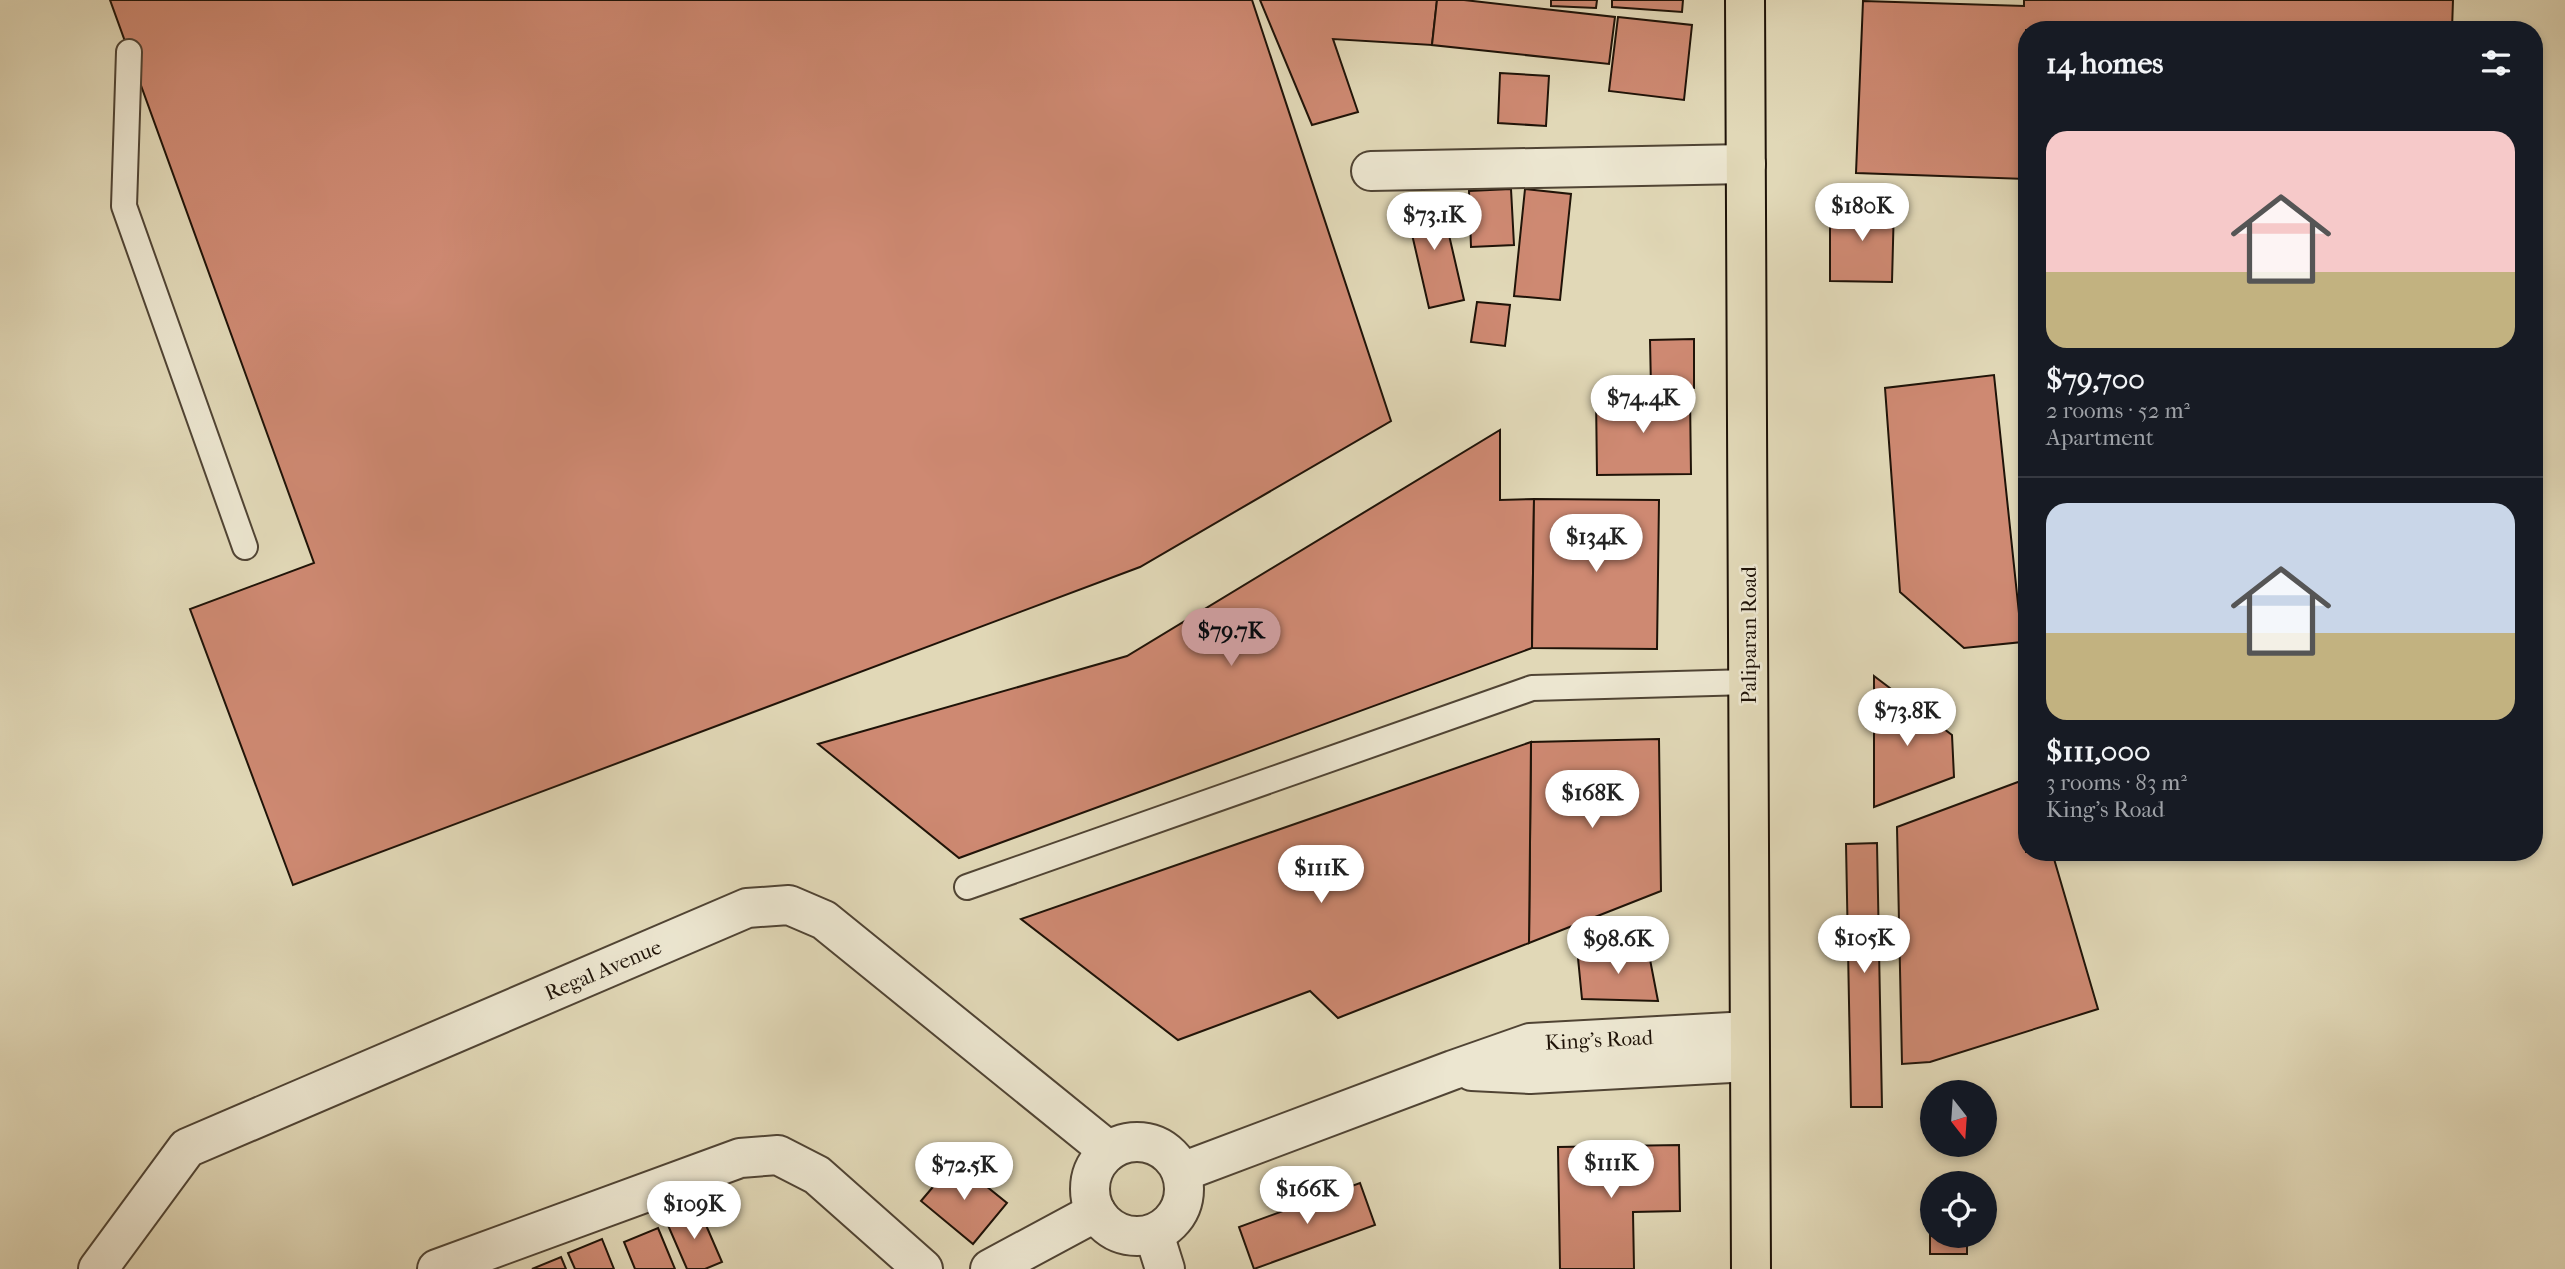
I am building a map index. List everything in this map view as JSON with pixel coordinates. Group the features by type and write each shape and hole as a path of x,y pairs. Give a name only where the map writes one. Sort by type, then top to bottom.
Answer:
{"main road":[{"name":"Paliparan Road","path":"1745,0 1751,1269"}],"street":[{"path":"1371,171 1746,164"},
{"name":"Regal Avenue","path":"98,1269 187,1148 747,908 789,905 824,920 1109,1151"},
{"name":"King's Road","path":"1182,1172 1453,1070 1530,1044 1749,1047"},
{"path":"1142,1142 1159,1147 1173,1158 1182,1172 1185,1187 1183,1202 1177,1216 1167,1227 1160,1251 1141,1236 1115,1231 1104,1223 1090,1196 1090,1179 1097,1164 1109,1151 1125,1143 1142,1142"},
{"path":"438,1269 740,1158 778,1155 817,1175 923,1269"},
{"path":"990,1269 1096,1212"}],"lane":[{"path":"129,52 124,206 245,547"},
{"path":"967,887 1532,688 1749,682"}],"building":[{"path":"110,0 1252,0 1391,421 1140,567 293,885 190,609 314,563"},
{"path":"1260,0 1437,0 1432,45 1333,39 1358,112 1312,125"},
{"path":"1437,0 1464,0 1615,17 1609,64 1432,45"},
{"path":"1551,0 1597,0 1596,8 1551,6"},
{"path":"1612,0 1683,0 1682,12 1612,7"},
{"path":"2024,0 2453,0 2452,21 2018,21 2018,179 1856,173 1863,1 2024,6"},
{"path":"1618,17 1692,25 1684,100 1609,91"},
{"path":"1500,73 1549,76 1546,126 1498,123"},
{"path":"1511,189 1514,245 1471,247 1469,191"},
{"path":"1525,189 1571,194 1560,300 1514,296"},
{"path":"1440,196 1464,300 1429,308 1405,204"},
{"path":"1830,205 1894,205 1892,282 1830,281"},
{"path":"1477,302 1510,305 1505,346 1471,342"},
{"path":"1694,339 1694,388 1651,388 1650,340"},
{"path":"1994,375 2018,604 2018,642 1964,648 1900,592 1885,388"},
{"path":"1596,396 1690,396 1691,474 1597,475"},
{"path":"1500,430 1500,500 1534,499 1532,648 959,858 818,744 1127,656"},
{"path":"1534,499 1659,500 1657,649 1532,648"},
{"path":"1874,676 1952,735 1954,777 1874,807"},
{"path":"1659,739 1661,891 1529,943 1531,742"},
{"path":"1531,742 1529,943 1338,1018 1310,991 1178,1040 1021,919"},
{"path":"2018,782 2018,861 2055,861 2098,1009 1930,1062 1902,1064 1897,827"},
{"path":"1877,843 1882,1107 1851,1107 1846,844"},
{"path":"1647,944 1658,1001 1582,999 1578,958"},
{"path":"1679,1145 1680,1211 1633,1212 1634,1269 1560,1269 1558,1147"},
{"path":"955,1161 1007,1203 973,1244 921,1201"},
{"path":"1360,1183 1375,1225 1254,1269 1239,1227"},
{"path":"699,1209 722,1262 705,1269 687,1269 667,1223"},
{"path":"658,1228 675,1269 635,1269 624,1242"},
{"path":"602,1239 614,1269 575,1269 568,1253"},
{"path":"1930,1248 1967,1248 1967,1254 1930,1254"},
{"path":"561,1257 566,1269 532,1269"}]}
